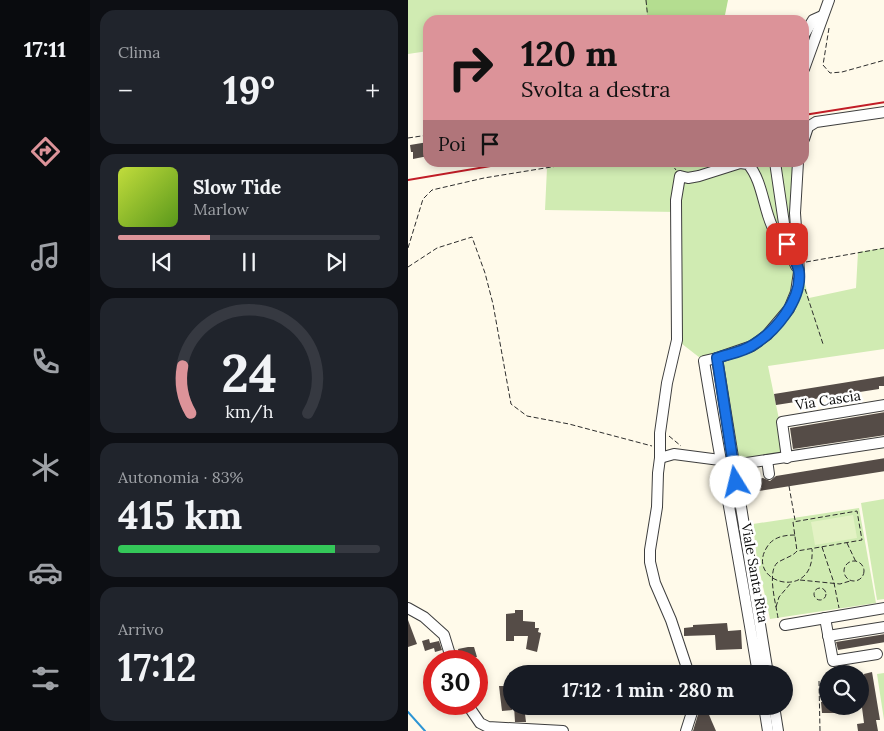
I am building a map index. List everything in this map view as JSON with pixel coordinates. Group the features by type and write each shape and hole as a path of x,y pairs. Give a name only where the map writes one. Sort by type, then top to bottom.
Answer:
{"street":[{"path":"809,54 829,0"},
{"path":"809,27 813,20 822,16"},
{"path":"809,126 816,122 884,112"},
{"path":"686,665 671,620 655,583 650,562 650,550 657,507 660,433 667,383 677,340 676,200 680,176 688,178 726,167"},
{"path":"750,167 756,178 773,227 787,244 799,267"},
{"path":"776,167 787,244"},
{"path":"717,358 752,346 767,335 789,309 796,292 799,267 795,213 798,167"},
{"name":"Viale Santa Rita","path":"757,665 747,573 733,465 717,358 704,361 720,464 747,573 766,665"},
{"name":"Via Cascia","path":"787,458 782,422 884,405"},
{"path":"660,454 674,454 733,465 884,442"},
{"path":"767,460 769,474"},
{"path":"408,608 424,617 444,635 449,650"},
{"path":"782,621 825,618 884,608"},
{"path":"825,618 833,661 877,654"},
{"path":"828,636 884,627"},
{"path":"475,715 480,723 488,727 563,731"},
{"path":"686,731 691,715"},
{"path":"765,715 768,731"},
{"path":"775,715 778,731"}],"path":[{"path":"646,0 648,15"},
{"path":"822,16 829,28 823,65 830,73 842,72 884,60"},
{"path":"408,138 423,136"},
{"path":"408,248 422,199 432,190 484,178 551,167"},
{"path":"408,267 437,248 472,237 485,273 493,304 511,404 527,416 569,424 660,454"},
{"path":"799,267 884,248"},
{"path":"804,285 823,344"},
{"path":"668,434 684,450"},
{"path":"790,486 795,521 792,522 797,551"},
{"path":"782,621 776,607 772,578 775,565 793,556 797,551 862,540 857,511 795,521"},
{"path":"795,536 777,538 770,542 764,550 764,566 772,578 783,583 792,583 800,580 809,568 812,548"},
{"path":"847,542 856,562"},
{"path":"822,547 834,583 839,609"},
{"path":"800,580 840,584 851,580 858,580 864,572 862,565 856,562 849,563 845,567 846,576 851,580"},
{"path":"819,588 823,589 826,593 825,598 822,600 816,599 814,596 820,582"},
{"path":"776,607 780,597 792,583"},
{"path":"818,681 820,731"}],"green space":[{"path":"408,0 645,0 647,15 423,15 423,52 408,54"},
{"path":"645,0 728,0 725,15 647,15"},
{"path":"798,167 799,263 809,298 856,288 858,252 884,248 884,349 768,366 787,458 733,465 717,359 704,361 677,340 677,212 545,210 547,168"},
{"path":"884,499 884,599 877,600 861,503"},
{"path":"859,508 876,603 770,619 757,559 753,524"},
{"path":"853,515 857,538 815,545 811,522"},
{"path":"885,673 884,720 877,674"}],"building":[{"path":"423,143 423,157 413,159 410,145"},
{"path":"885,376 885,386 879,386 879,389 776,405 774,394"},
{"path":"885,412 885,435 793,449 790,428"},
{"path":"885,458 885,471 759,491 757,479 763,478 770,481 776,476"},
{"path":"515,610 523,610 523,621 535,622 535,628 539,628 538,632 541,633 537,652 526,649 528,636 514,636 514,641 506,641 506,614 515,613"},
{"path":"408,620 417,644 408,647"},
{"path":"727,623 728,631 741,630 742,649 716,650 715,635 684,636 684,628 693,627 693,625"},
{"path":"885,634 885,642 838,650 836,642"},
{"path":"429,639 430,643 439,641 442,650 434,650 434,648 425,650 422,641"},
{"path":"474,647 475,650 458,650"},
{"path":"872,672 880,720 876,720 878,731 858,731 857,724 864,723 863,715 869,715 869,673"},
{"path":"499,686 503,686 502,711"},
{"path":"515,715 525,715 526,722 515,722"},
{"path":"698,715 709,715 716,731 693,731"}],"waterway":[{"path":"408,712 425,731"}],"railway":[{"path":"809,114 885,102"},
{"path":"408,180 485,167"}],"route":[{"path":"736,482 717,358 752,346 767,335 789,309 796,292 799,272 787,244"}]}
